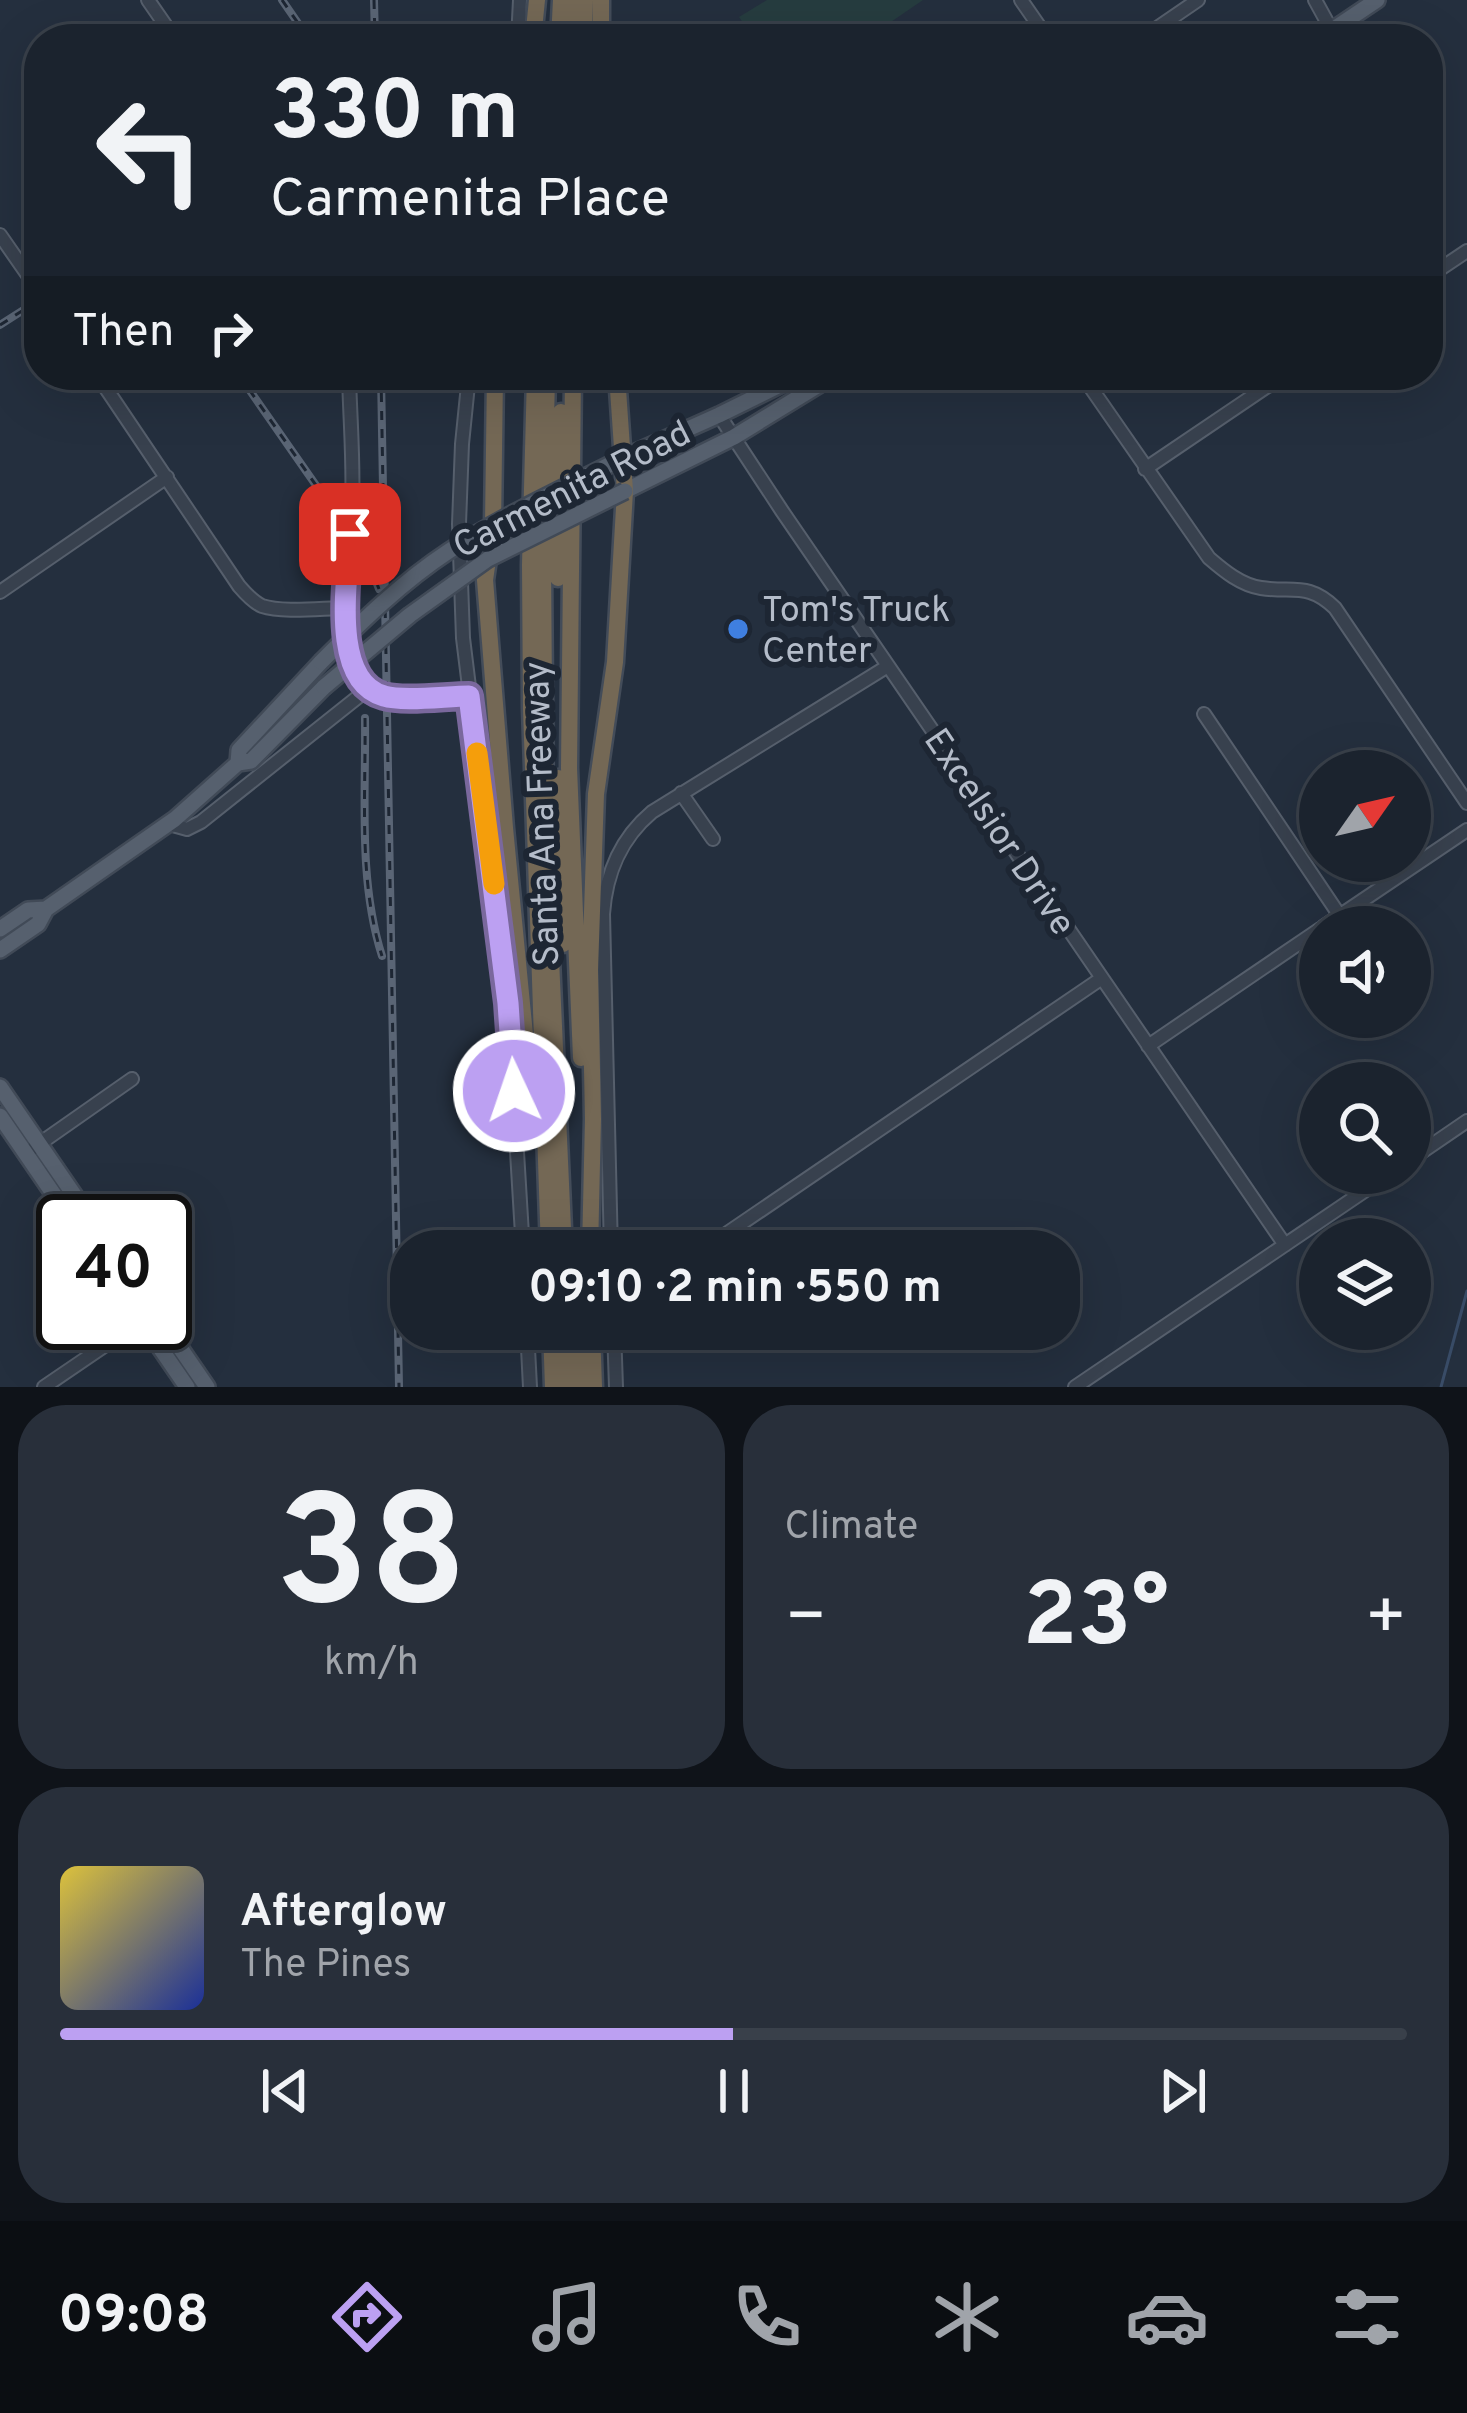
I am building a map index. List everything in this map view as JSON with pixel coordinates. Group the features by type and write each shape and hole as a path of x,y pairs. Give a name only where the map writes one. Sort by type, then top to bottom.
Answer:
{"highway":[{"path":"495,390 493,525 484,580 531,1109 548,1228"},
{"name":"Santa Ana Freeway","path":"535,390 531,708 548,1228"},
{"path":"547,390 545,802 563,1230"},
{"path":"562,390 558,800 574,1230"},
{"name":"Santa Ana Freeway","path":"573,390 568,768 588,1230"},
{"path":"590,1230 593,838 615,662 625,491 618,390"},
{"path":"552,1350 553,1387"},
{"path":"568,1350 569,1387"},
{"path":"579,1350 581,1387"},
{"path":"593,1350 595,1387"}],"main road":[{"path":"1341,24 1377,0"},
{"name":"Carmenita Road","path":"238,763 239,750 321,662 404,585 449,551 622,458 770,390"},
{"name":"Carmenita Road","path":"0,950 38,924 46,909 169,824 238,763 251,761 324,687 410,615 488,559 734,437 811,390"},
{"name":"Carmenita Road","path":"0,928 28,910 46,909"},
{"path":"0,1087 57,1194"},
{"path":"0,1116 70,1194"},
{"path":"160,1350 187,1387"},
{"path":"182,1350 207,1387"}],"street":[{"path":"1163,24 1198,0"},
{"path":"0,235 24,269"},
{"path":"107,390 249,597 278,608 346,608"},
{"path":"349,390 352,504 346,636 354,672 368,689 387,698 469,696"},
{"path":"468,390 461,444 459,579 508,1003 522,1230"},
{"path":"1092,390 1209,558 1226,573 1262,589 1297,588 1316,593 1335,608 1467,802"},
{"path":"1145,469 1262,390"},
{"name":"Excelsior Drive","path":"719,415 1285,1245"},
{"path":"0,592 167,477"},
{"path":"611,1230 604,895 611,867 631,833 652,812 888,666"},
{"path":"169,824 187,829 200,822 368,689"},
{"path":"1204,714 1333,906"},
{"path":"681,793 713,839"},
{"path":"1355,906 1467,830"},
{"path":"1148,1046 1299,944"},
{"path":"732,1230 1102,978"},
{"path":"33,1149 132,1079"},
{"path":"1431,1146 1467,1121"},
{"path":"1075,1387 1360,1194"},
{"path":"44,1387 100,1350"},
{"path":"528,1350 530,1387"},
{"path":"615,1350 616,1387"}],"green space":[{"path":"767,0 923,0 888,24 744,24 739,17"}],"waterway":[{"path":"1441,1387 1467,1291"}],"railway":[{"path":"282,0 299,24"},
{"path":"374,0 375,24"},
{"path":"0,325 24,310"},
{"path":"249,390 369,563 379,589"},
{"path":"381,390 399,1387"},
{"path":"365,718 366,868 382,956"}],"slow traffic":[{"path":"477,753 494,884"}],"place":[{"name":"Tom's Truck Center","path":"738,629"}],"route":[{"path":"350,534 346,636 354,672 368,689 387,698 469,696 508,1003 514,1091"}]}
